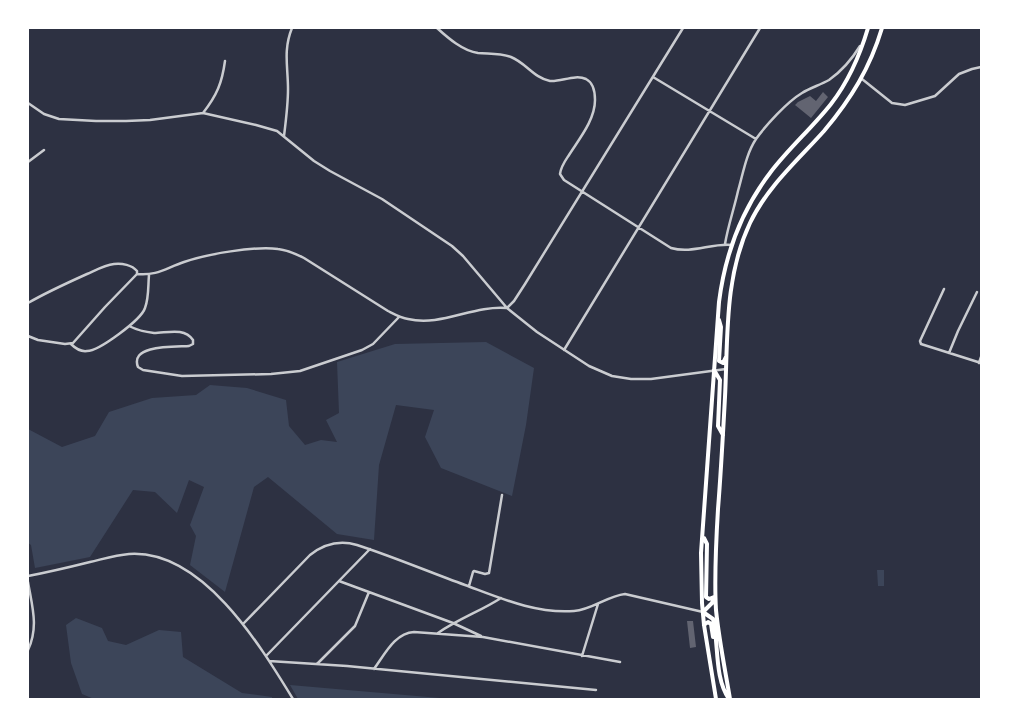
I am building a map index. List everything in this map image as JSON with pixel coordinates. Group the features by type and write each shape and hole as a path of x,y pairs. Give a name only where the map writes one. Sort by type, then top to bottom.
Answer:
{"highway":[{"path":"716,699 702,612 701,576 718,315 723,275 742,217 771,172 786,153 831,104 850,74 865,40 868,28"},
{"path":"730,699 716,610 715,555 723,435 727,331 731,287 741,245 750,223 774,185 838,114 862,79 882,28"},
{"path":"718,315 721,327 719,361 723,363 727,356"},
{"path":"714,370 720,380 718,426 723,435"},
{"path":"703,536 707,544 706,597 710,600 715,595"},
{"path":"702,612 712,603 715,595"},
{"path":"702,612 712,619 724,691 730,699"},
{"path":"704,625 708,622 711,624 717,666 721,675"}],"street":[{"path":"284,136 288,89 286,60 288,39 292,28"},
{"path":"437,28 462,47 474,52 496,53 512,58 546,80 555,81 581,78 590,82 595,91 595,107 561,170 562,178 564,180 662,244 677,250 688,250 725,244 732,245"},
{"path":"137,273 149,275 194,259 213,255 266,248 279,249 292,252 304,258 399,317 409,320 434,320 488,308 507,308 518,296 683,28"},
{"path":"564,350 760,28"},
{"path":"725,244 745,166 756,139 792,100 802,93 828,80 839,72 856,53 865,40"},
{"path":"203,113 210,104 221,84 225,61"},
{"path":"862,79 892,103 905,105 935,96 959,74 981,67"},
{"path":"653,77 756,139"},
{"path":"28,103 44,114 52,117 96,122 150,120 203,113 268,128 284,136 330,171 382,199 452,246 472,265 507,308 537,332 588,366 612,376 626,379 651,379 726,369"},
{"path":"28,162 44,150"},
{"path":"28,303 108,265 126,265 135,268 137,273"},
{"path":"70,344 77,339 137,273"},
{"path":"28,336 38,340 70,344 80,350 89,351 108,342 141,316 146,308 149,275"},
{"path":"944,289 920,341 922,345 980,363 981,357"},
{"path":"949,354 958,331 977,292"},
{"path":"129,326 146,332 178,331 188,335 193,340 193,344 189,346 161,346 141,354 136,363 138,367 143,370 182,376 271,374 310,368 362,350 373,344 399,317"},
{"path":"469,586 474,571 485,574 489,572 502,495"},
{"path":"243,624 317,549 326,545 341,542 370,549 501,598 532,608 579,611 616,595 625,594 702,612"},
{"path":"266,656 370,549"},
{"path":"28,576 129,554 154,556 169,561 185,569 223,601 243,624 266,656 293,699"},
{"path":"339,581 453,623 483,637"},
{"path":"28,582 34,613 34,626 32,641 28,650"},
{"path":"317,664 355,626 369,592"},
{"path":"438,633 453,623 487,607 501,598"},
{"path":"582,656 598,604"},
{"path":"374,669 400,636 408,632 483,637 620,662"},
{"path":"269,661 374,669 596,690"}],"shaded area":[{"path":"486,342 534,368 526,425 512,496 441,468 425,437 434,410 396,405 379,465 374,540 337,534 268,477 254,487 225,592 190,565 196,536 190,525 204,487 189,480 177,513 155,492 133,490 90,557 35,568 31,545 28,543 28,429 62,447 95,436 109,412 152,398 196,395 210,385 247,388 286,400 289,426 305,445 321,440 337,442 326,420 339,413 337,362 395,344"},
{"path":"877,570 884,570 884,586 878,586"},
{"path":"76,618 102,628 108,641 126,645 159,630 181,632 183,657 242,693 272,697 272,699 94,699 82,694 71,663 66,625"},
{"path":"290,685 451,699 298,699"}],"building":[{"path":"823,92 828,97 811,118 795,105 810,96 816,101"},
{"path":"687,621 693,621 696,647 690,648"}]}
